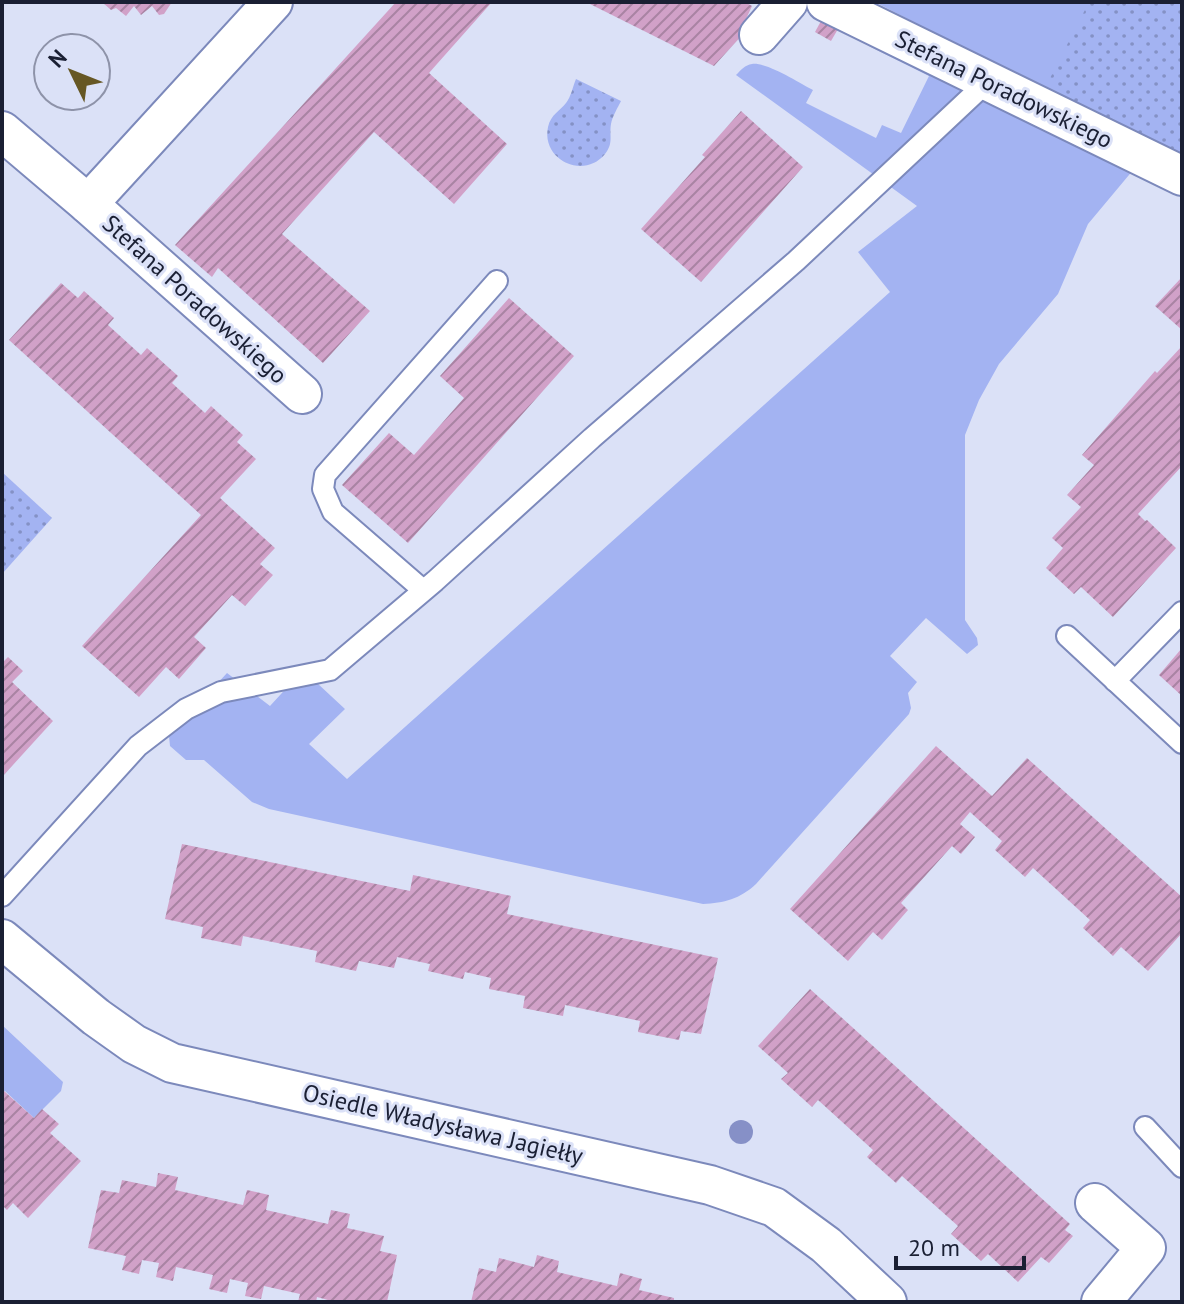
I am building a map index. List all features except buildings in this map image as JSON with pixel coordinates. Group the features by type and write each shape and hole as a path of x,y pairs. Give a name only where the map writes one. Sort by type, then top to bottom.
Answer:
{"street":[{"name":"Stefana Poradowskiego","path":"88,204 273,2"},
{"path":"759,35 788,2"},
{"name":"Stefana Poradowskiego","path":"826,2 1182,176"},
{"name":"Stefana Poradowskiego","path":"2,131 302,394"},
{"name":"Osiedle Władysława Jagiełły","path":"2,939 96,1017 134,1044 172,1063 710,1185 774,1207 826,1245 887,1302"},
{"path":"1095,1203 1146,1248 1101,1302"}],"lane":[{"path":"2,896 138,746 186,709 221,692 330,670 796,261 988,81"},
{"path":"423,590 333,512 323,489 325,475 497,281"},
{"path":"1115,681 1182,612"},
{"path":"1067,636 1182,743"},
{"path":"1145,1127 1182,1167"}],"shaded area":[{"path":"875,2 1182,2 1044,90"},
{"path":"1089,2 1182,2 1182,154 1044,90"},
{"path":"876,32 1139,163 1088,224 1058,294 999,364 979,400 965,435 965,620 978,645 967,654 926,618 890,656 917,682 908,693 909,714 756,884 731,899 703,904 269,809 252,802 204,760 186,760 170,746 169,736 227,673 270,706 303,670 345,709 309,744 347,779 890,292 858,252 917,206 736,75 750,65 766,66 813,90 806,103 876,138 882,125 901,133 929,76 869,46"},
{"path":"576,79 621,101 612,121 608,150 596,162 576,166 557,157 551,149 548,127 553,116 568,101"},
{"path":"2,472 52,518 2,574"},
{"path":"2,1025 63,1082 61,1091 34,1118 5,1091 2,1093"}]}
